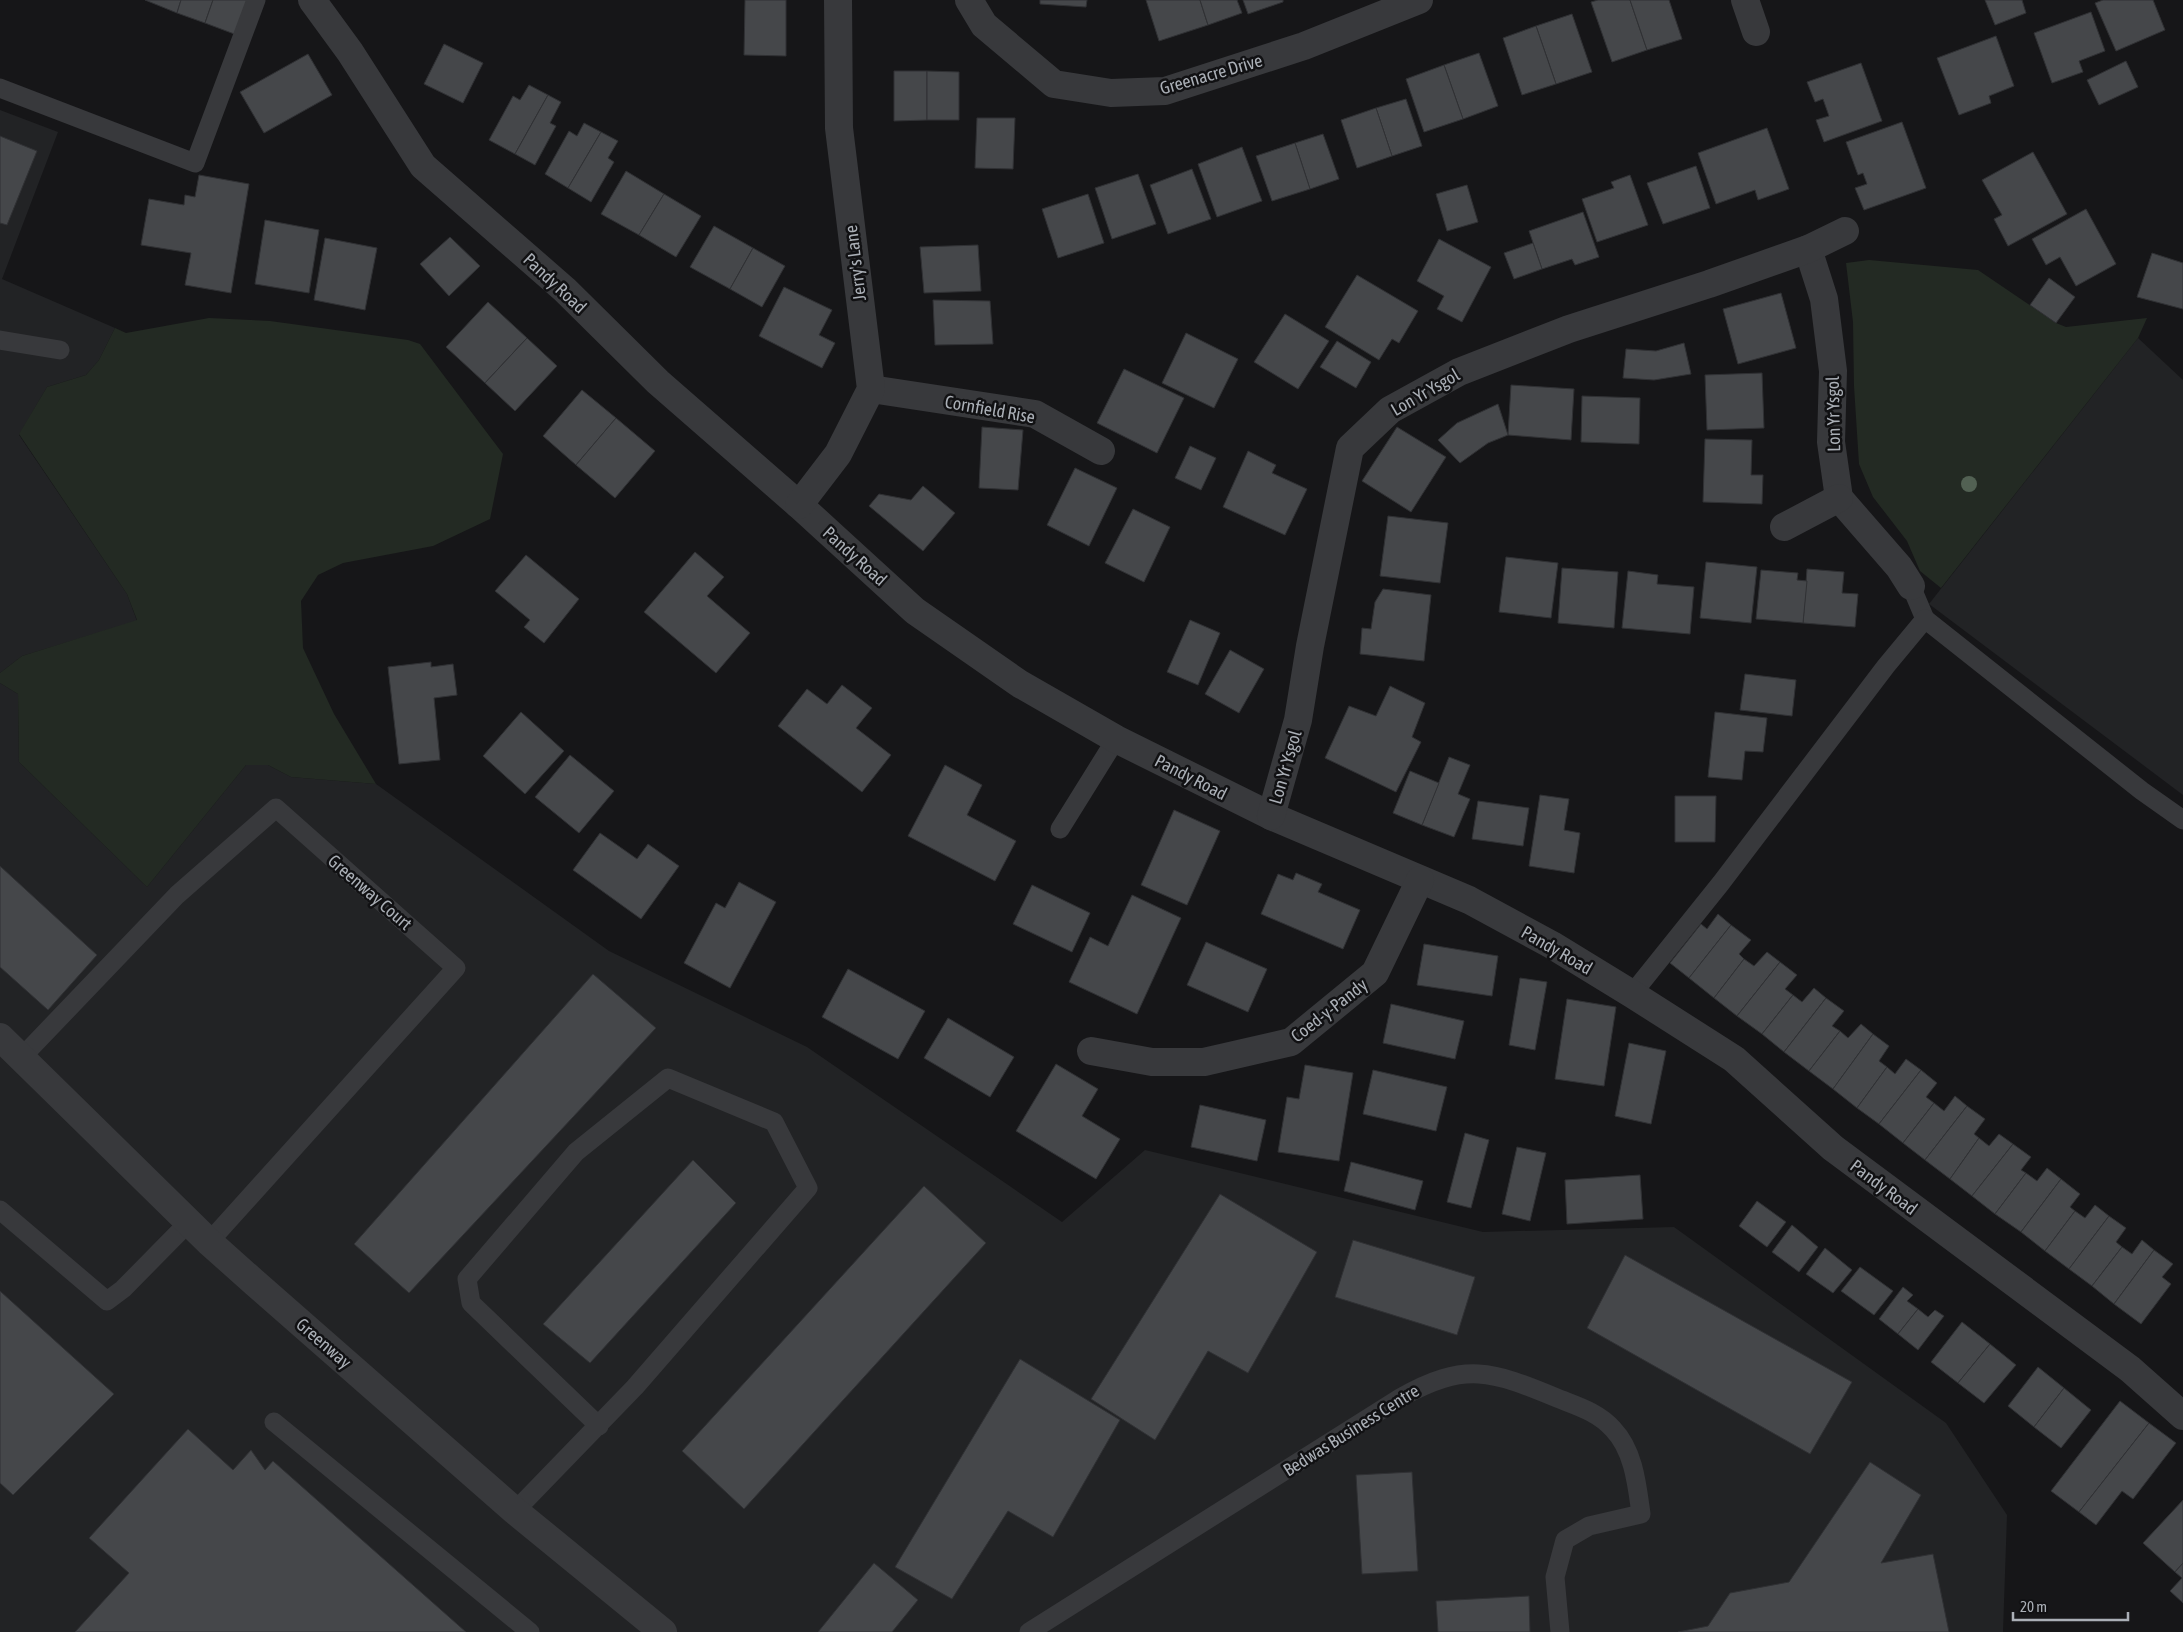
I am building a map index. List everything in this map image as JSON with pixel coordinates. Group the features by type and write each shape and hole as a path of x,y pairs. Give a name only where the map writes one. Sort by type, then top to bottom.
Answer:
{"street":[{"name":"Pandy Road","path":"312,0 350,52 423,166 564,290 658,382 799,505 915,611 1020,684 1116,739 1271,816 1469,900 1552,945 1632,994 1734,1059 1833,1148 2130,1369 2183,1416"},
{"name":"Jerry's Lane","path":"838,0 839,128 870,389"},
{"name":"Greenacre Drive","path":"969,0 984,26 1054,84 1111,93 1165,91 1304,46 1419,0"},
{"path":"1745,0 1756,32"},
{"name":"Lon Yr Ysgol","path":"1271,816 1298,720 1310,646 1350,448 1390,410 1459,372 1569,329 1709,284 1808,249 1845,231"},
{"name":"Lon Yr Ysgol","path":"1808,249 1824,299 1833,370 1831,442 1839,498"},
{"path":"799,505 838,454 870,389"},
{"name":"Cornfield Rise","path":"870,389 1035,414 1101,451"},
{"path":"1784,527 1839,498 1899,567 1911,586"},
{"name":"Coed-y-Pandy","path":"1091,1050 1152,1062 1204,1062 1291,1042 1375,973 1420,880"},
{"name":"Greenway","path":"0,1037 209,1242 515,1511 663,1632"}],"lane":[{"path":"0,88 195,163 256,0"},
{"path":"0,340 60,350"},
{"path":"1911,586 1925,619 2142,791 2183,820"},
{"path":"1632,994 1721,883 1886,666 1925,619"},
{"path":"1060,829 1116,739"},
{"name":"Greenway Court","path":"20,1058 177,896 276,808 456,968 209,1242"},
{"path":"515,1511 599,1426 808,1188 774,1122 668,1078 576,1152 467,1279 471,1303 599,1426"},
{"path":"0,1210 107,1301 122,1289 189,1222"},
{"name":"Bedwas Business Centre","path":"1029,1632 1422,1385 1444,1378 1467,1374 1486,1374 1508,1378 1596,1414 1614,1429 1626,1448 1636,1479 1642,1514 1589,1526 1565,1540 1554,1577 1560,1632"},
{"path":"274,1422 530,1632"}],"shaded area":[{"path":"0,110 58,132 2,279 115,328 99,360 86,375 47,387 19,435 127,594 137,621 22,656 0,673"},
{"path":"1869,260 1978,270 2056,323 2066,327 2147,318 2138,338 1941,588 1920,571 1907,541 1873,497 1859,464 1854,386 1853,322 1846,263"},
{"path":"209,318 270,321 408,340 420,344 503,454 490,519 433,546 343,563 318,575 301,601 303,648 334,714 376,784 291,777 268,765 246,765 147,887 19,762 18,694 0,683 0,673 22,656 137,620 127,594 19,434 47,387 86,375 99,360 115,328 126,333"},
{"path":"2138,338 2183,380 2183,795 1929,604"},
{"path":"0,683 18,694 19,762 147,887 246,765 268,765 291,777 376,784 609,951 807,1047 1062,1222 1145,1150 1483,1232 1674,1227 1946,1423 2007,1515 2003,1632 0,1632"}],"building":[{"path":"145,0 181,0 177,13"},
{"path":"181,0 213,0 205,23 177,13"},
{"path":"213,0 249,0 237,35 205,23"},
{"path":"745,0 786,0 786,56 744,55"},
{"path":"1040,0 1087,0 1086,7 1040,4"},
{"path":"1146,0 1200,0 1208,25 1159,41"},
{"path":"1200,0 1237,0 1242,13 1208,25"},
{"path":"1243,0 1283,0 1283,2 1248,14"},
{"path":"1598,0 1630,0 1647,50 1612,62 1591,2"},
{"path":"1630,0 1669,0 1682,39 1647,50"},
{"path":"1985,0 2022,0 2026,13 1995,25"},
{"path":"2103,0 2153,0 2165,30 2116,51 2095,3"},
{"path":"2091,12 2105,51 2079,61 2083,72 2052,83 2034,33"},
{"path":"1572,14 1592,72 1556,84 1536,26"},
{"path":"1536,26 1556,84 1522,95 1503,38"},
{"path":"1996,36 2014,86 1989,96 1991,103 1959,115 1937,58"},
{"path":"444,44 483,63 463,103 424,84"},
{"path":"1479,53 1498,106 1463,119 1444,65"},
{"path":"308,54 332,95 264,133 240,92"},
{"path":"2126,61 2138,87 2099,105 2087,80"},
{"path":"1861,63 1882,121 1824,142 1816,120 1829,116 1823,99 1815,102 1807,82"},
{"path":"1444,65 1463,119 1424,132 1406,79"},
{"path":"894,71 927,71 927,120 894,121"},
{"path":"927,71 959,72 959,120 927,120"},
{"path":"529,85 548,95 515,154 489,140 513,96 520,100"},
{"path":"548,95 561,102 550,123 556,126 535,165 515,154"},
{"path":"1406,99 1422,146 1392,156 1376,108"},
{"path":"1376,108 1392,156 1357,168 1341,120"},
{"path":"977,118 1015,118 1013,169 975,168"},
{"path":"1902,122 1926,188 1864,210 1855,188 1867,184 1863,173 1858,175 1846,142"},
{"path":"584,123 601,132 568,188 545,174 569,131 577,136"},
{"path":"1767,128 1789,189 1758,200 1755,190 1716,204 1698,153"},
{"path":"601,132 618,141 608,158 614,162 591,202 568,188"},
{"path":"1323,134 1339,179 1310,189 1295,143"},
{"path":"0,136 37,151 7,225 0,223"},
{"path":"1295,143 1310,189 1272,201 1256,156"},
{"path":"1242,147 1262,201 1217,217 1198,164"},
{"path":"2033,152 2067,214 2008,246 1994,219 2002,215 1982,180"},
{"path":"1696,166 1710,208 1663,224 1647,183"},
{"path":"1192,169 1211,219 1168,234 1150,185"},
{"path":"626,171 664,194 639,235 601,214"},
{"path":"1138,174 1156,224 1112,239 1095,188"},
{"path":"199,175 249,184 231,293 185,285 191,253 141,245 149,199 184,205 185,195 195,197"},
{"path":"1630,175 1648,225 1597,242 1582,199 1614,188 1611,182"},
{"path":"1467,185 1478,222 1447,231 1436,194"},
{"path":"664,194 701,216 676,257 639,235"},
{"path":"1088,194 1104,243 1058,258 1042,209"},
{"path":"2086,209 2116,264 2076,286 2060,257 2046,265 2032,239"},
{"path":"1583,212 1599,257 1575,265 1572,259 1542,269 1529,231"},
{"path":"265,220 319,230 309,293 255,284"},
{"path":"714,226 753,248 730,289 690,267"},
{"path":"450,237 480,266 449,296 420,264"},
{"path":"325,238 377,248 365,310 314,300"},
{"path":"1439,239 1491,267 1462,322 1437,309 1444,296 1417,281"},
{"path":"1533,243 1542,269 1514,279 1504,253"},
{"path":"978,245 981,291 924,293 920,247"},
{"path":"753,248 785,266 762,307 730,289"},
{"path":"2152,253 2183,263 2183,309 2137,297"},
{"path":"1357,275 1418,311 1399,343 1392,339 1379,360 1325,327"},
{"path":"2049,278 2075,297 2056,323 2030,305"},
{"path":"784,287 832,310 819,335 835,343 822,368 759,336"},
{"path":"1781,293 1796,348 1738,364 1723,309"},
{"path":"933,300 990,301 993,344 935,345"},
{"path":"488,302 527,338 485,383 446,347"},
{"path":"1285,314 1329,341 1298,389 1254,362"},
{"path":"1186,333 1238,359 1214,408 1162,383"},
{"path":"527,338 557,366 515,411 485,383"},
{"path":"1337,341 1371,362 1356,388 1320,367"},
{"path":"1684,343 1691,374 1654,380 1623,378 1626,349 1656,351"},
{"path":"1124,369 1184,398 1157,453 1097,423"},
{"path":"1762,373 1764,428 1707,430 1705,375"},
{"path":"1511,385 1574,389 1571,440 1508,435"},
{"path":"582,390 616,418 576,465 543,436"},
{"path":"1582,396 1640,398 1639,444 1581,442"},
{"path":"1498,404 1508,435 1488,443 1460,463 1438,440 1457,423"},
{"path":"616,418 655,451 615,498 576,465"},
{"path":"982,427 1023,430 1018,490 979,488"},
{"path":"1397,427 1446,457 1411,512 1362,481"},
{"path":"1705,439 1752,440 1751,475 1763,475 1762,504 1703,502"},
{"path":"1190,446 1216,458 1201,490 1175,478"},
{"path":"1248,451 1276,465 1272,473 1307,489 1285,535 1223,507"},
{"path":"1075,468 1117,488 1089,546 1047,525"},
{"path":"923,486 955,513 923,551 869,506 879,494 911,500"},
{"path":"1133,509 1170,527 1144,582 1105,563"},
{"path":"1388,516 1448,523 1440,583 1380,576"},
{"path":"695,552 724,577 707,596 750,633 716,673 644,612"},
{"path":"526,555 579,599 544,643 524,627 530,620 495,591"},
{"path":"1506,557 1558,563 1551,618 1499,612"},
{"path":"1706,562 1757,567 1751,623 1700,618"},
{"path":"1562,568 1618,572 1614,628 1558,623"},
{"path":"1807,569 1844,572 1842,593 1858,594 1855,627 1803,623"},
{"path":"1761,570 1798,573 1797,580 1807,581 1803,623 1756,619"},
{"path":"1628,571 1658,575 1657,584 1694,587 1690,634 1622,628"},
{"path":"1383,589 1431,595 1424,661 1360,654 1362,628 1371,629 1375,602"},
{"path":"1190,620 1220,633 1198,685 1167,672"},
{"path":"1230,650 1264,669 1239,713 1205,694"},
{"path":"431,662 431,667 453,664 457,695 434,698 440,760 399,764 388,667"},
{"path":"1745,674 1796,680 1792,716 1740,710"},
{"path":"842,685 872,708 856,728 891,755 862,792 778,726 807,689 827,704"},
{"path":"1390,686 1425,703 1412,737 1421,742 1396,792 1325,758 1349,706 1376,716"},
{"path":"521,712 564,751 525,794 483,756"},
{"path":"1715,712 1767,718 1763,752 1745,751 1742,780 1708,777"},
{"path":"570,755 614,791 579,833 535,797"},
{"path":"1449,757 1470,765 1458,794 1470,799 1454,837 1422,825"},
{"path":"945,765 982,785 967,815 1016,841 995,881 908,836"},
{"path":"1410,771 1439,783 1422,825 1393,813"},
{"path":"1540,795 1569,799 1564,830 1580,833 1574,873 1529,866"},
{"path":"1675,796 1716,796 1715,842 1675,842"},
{"path":"1478,801 1529,808 1523,846 1472,839"},
{"path":"1174,810 1220,831 1187,905 1141,885"},
{"path":"600,833 637,859 648,844 679,866 641,919 573,870"},
{"path":"0,866 97,955 48,1010 0,967"},
{"path":"1296,873 1322,884 1318,892 1360,910 1343,949 1261,914 1278,874 1293,880"},
{"path":"739,882 776,902 730,988 684,963 716,903 725,908"},
{"path":"1032,885 1090,913 1072,952 1013,924"},
{"path":"1132,895 1181,918 1137,1014 1069,982 1090,937 1108,946"},
{"path":"1718,914 1731,925 1689,978 1670,963 1701,924 1707,929"},
{"path":"1731,925 1751,940 1739,954 1744,959 1714,998 1689,978"},
{"path":"1206,942 1267,969 1248,1012 1187,985"},
{"path":"1424,944 1498,956 1492,996 1417,985"},
{"path":"1767,952 1780,962 1737,1016 1714,998 1744,959 1754,966"},
{"path":"1780,962 1797,975 1785,989 1793,995 1762,1034 1737,1016"},
{"path":"848,969 925,1011 898,1059 822,1017"},
{"path":"593,974 656,1028 409,1293 354,1244"},
{"path":"1520,978 1547,982 1535,1050 1509,1045"},
{"path":"1814,988 1826,998 1784,1052 1762,1034 1793,995 1802,1002"},
{"path":"1826,998 1844,1011 1832,1026 1840,1031 1809,1071 1784,1052"},
{"path":"1567,999 1616,1007 1604,1086 1555,1079"},
{"path":"1391,1004 1464,1021 1455,1059 1383,1043"},
{"path":"948,1018 1014,1057 990,1097 924,1058"},
{"path":"1861,1024 1873,1034 1833,1089 1809,1071 1840,1031 1848,1038"},
{"path":"1873,1034 1889,1046 1879,1061 1887,1067 1857,1108 1833,1089"},
{"path":"1629,1043 1666,1051 1651,1124 1615,1116"},
{"path":"1906,1059 1921,1070 1879,1124 1857,1108 1887,1067 1895,1074"},
{"path":"1056,1064 1098,1089 1082,1116 1120,1139 1096,1179 1016,1131"},
{"path":"1305,1065 1353,1073 1339,1161 1278,1152 1287,1097 1299,1099"},
{"path":"1373,1070 1447,1087 1436,1131 1363,1114"},
{"path":"1921,1070 1937,1083 1926,1097 1934,1103 1903,1143 1879,1124"},
{"path":"1955,1096 1967,1106 1925,1160 1903,1143 1934,1103 1944,1111"},
{"path":"1200,1105 1266,1120 1257,1161 1191,1147"},
{"path":"1967,1106 1985,1119 1974,1134 1979,1138 1950,1179 1925,1160"},
{"path":"1465,1133 1489,1140 1471,1208 1447,1202"},
{"path":"1999,1134 2013,1144 1972,1196 1950,1179 1979,1138 1989,1146"},
{"path":"2013,1144 2031,1157 2021,1170 2026,1173 1995,1214 1972,1196"},
{"path":"1517,1147 1546,1153 1530,1221 1502,1214"},
{"path":"693,1160 736,1203 590,1363 543,1324"},
{"path":"1351,1162 1423,1181 1415,1210 1344,1191"},
{"path":"2047,1168 2061,1179 2021,1232 1995,1214 2026,1173 2037,1181"},
{"path":"1640,1175 1643,1219 1567,1224 1565,1180"},
{"path":"2061,1179 2080,1194 2070,1207 2075,1211 2045,1251 2021,1232"},
{"path":"924,1186 986,1243 744,1509 682,1451"},
{"path":"1220,1194 1317,1252 1248,1373 1208,1351 1155,1440 1091,1399"},
{"path":"1757,1201 1786,1222 1767,1247 1739,1226"},
{"path":"2095,1205 2109,1216 2069,1269 2045,1251 2075,1211 2085,1218"},
{"path":"2109,1216 2126,1228 2116,1242 2122,1247 2092,1286 2069,1269"},
{"path":"1792,1225 1818,1247 1799,1272 1772,1252"},
{"path":"1353,1240 1475,1277 1457,1335 1335,1297"},
{"path":"2142,1240 2154,1250 2114,1304 2092,1286 2122,1247 2132,1254"},
{"path":"1825,1248 1852,1270 1833,1293 1806,1274"},
{"path":"2154,1250 2173,1264 2162,1277 2171,1284 2141,1324 2114,1304"},
{"path":"1625,1255 1852,1382 1810,1454 1587,1328"},
{"path":"1860,1267 1893,1291 1874,1315 1841,1291"},
{"path":"1903,1287 1913,1295 1907,1301 1918,1309 1898,1334 1879,1319"},
{"path":"0,1291 114,1394 13,1495 0,1483"},
{"path":"1918,1309 1928,1317 1935,1310 1944,1316 1918,1350 1898,1334"},
{"path":"1962,1322 1990,1344 1958,1383 1931,1362"},
{"path":"1990,1344 2016,1365 1984,1403 1958,1383"},
{"path":"1020,1359 1120,1420 1053,1537 1008,1511 952,1599 895,1567"},
{"path":"2038,1367 2064,1388 2034,1427 2008,1406"},
{"path":"2064,1388 2091,1410 2061,1448 2034,1427"},
{"path":"2120,1401 2149,1423 2079,1512 2051,1491"},
{"path":"2149,1423 2176,1443 2133,1499 2122,1491 2096,1525 2079,1512"},
{"path":"188,1429 233,1470 251,1450 265,1470 273,1461 466,1632 75,1632 129,1573 89,1538"},
{"path":"1870,1462 1921,1495 1881,1563 1933,1554 1949,1632 1678,1632 1708,1626 1730,1593 1789,1582"},
{"path":"1412,1472 1418,1571 1362,1574 1356,1475"},
{"path":"2183,1500 2183,1563 2175,1572 2143,1543"},
{"path":"874,1563 918,1600 892,1632 818,1632"},
{"path":"2183,1563 2183,1603 2170,1591 2182,1578 2175,1572"},
{"path":"1529,1596 1530,1632 1438,1632 1436,1601"}]}
